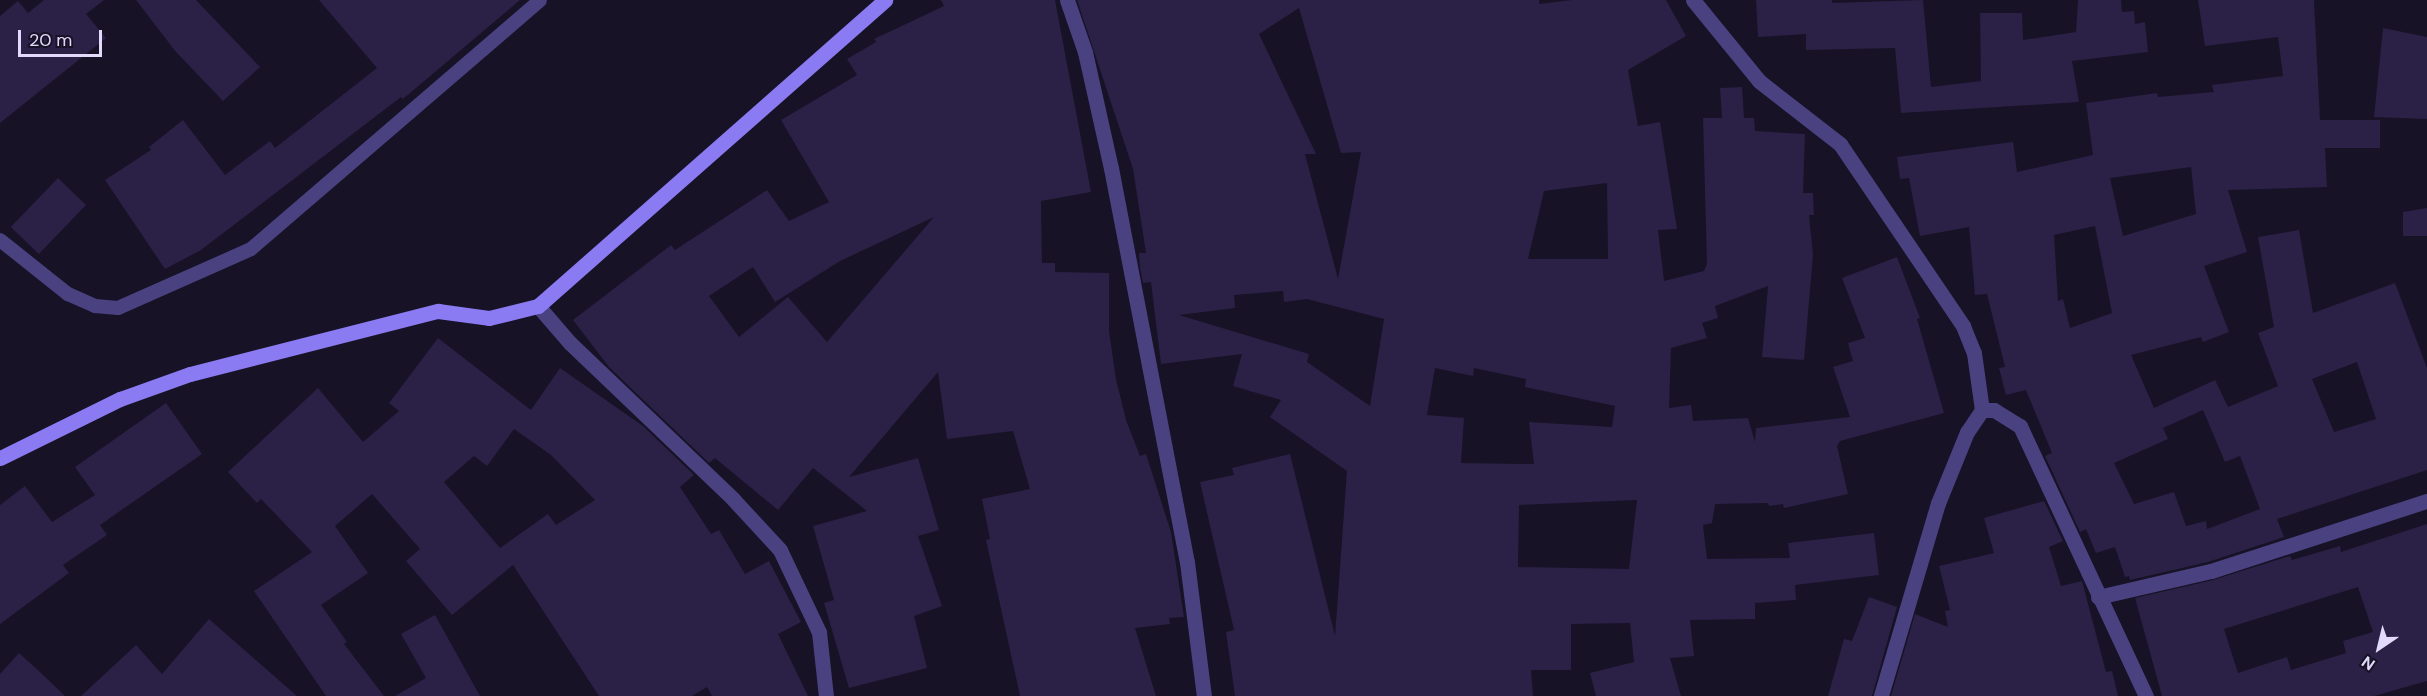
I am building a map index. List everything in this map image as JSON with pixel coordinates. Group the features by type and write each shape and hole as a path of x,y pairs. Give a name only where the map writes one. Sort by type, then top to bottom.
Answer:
{"main road":[{"path":"0,458 120,399 190,374 438,311 489,318 538,306 885,0"}],"street":[{"path":"1067,0 1085,52 1111,168 1187,562 1204,696"},
{"path":"1693,0 1759,81 1840,144 1963,326 1974,353 1982,410 1967,432 1938,503 1881,696"},
{"path":"538,306 570,343 734,499 780,550 819,632 826,696"},
{"path":"1982,410 1994,410 2020,426 2146,696"},
{"path":"2098,597 2211,571 2427,501"}],"lane":[{"path":"0,240 68,294 95,306 118,308 251,249 540,0"}],"building":[{"path":"44,0 104,0 86,14 106,38 0,123 0,16 18,1 28,13"},
{"path":"136,0 196,0 260,67 223,101 176,52"},
{"path":"319,0 520,0 403,99 401,97 201,250 165,269 105,180 151,150 149,147 183,120 225,175 270,141 275,148 377,68"},
{"path":"941,0 1055,0 1091,192 1041,201 1042,263 1055,263 1055,272 1109,273 1109,331 1116,379 1126,420 1140,456 1146,454 1171,532 1184,617 1169,618 1170,624 1135,628 1156,696 1020,696 986,540 990,539 982,499 1030,489 1013,431 947,439 938,372 849,477 918,458 939,530 918,536 942,606 914,616 927,668 849,688 824,603 834,600 813,526 867,511 813,468 778,510 715,458 709,463 609,367 573,320 671,245 675,250 767,190 789,221 829,202 781,120 857,75 847,59 876,42 874,39 944,6","holes":["934,217 827,342 788,297 739,337 709,296 753,267 775,302 840,261"]},
{"path":"1077,0 1539,0 1539,4 1572,0 1666,0 1686,36 1628,70 1638,126 1660,122 1677,229 1658,230 1664,281 1704,271 1707,264 1703,118 1722,118 1720,88 1742,87 1744,118 1754,118 1755,131 1805,134 1803,193 1813,193 1814,215 1809,215 1813,255 1804,360 1762,357 1768,286 1715,306 1718,318 1702,323 1707,338 1671,348 1669,408 1691,405 1693,421 1748,418 1755,442 1756,428 1850,417 1833,367 1853,361 1848,343 1865,338 1842,278 1897,257 1920,318 1917,319 1944,413 1840,441 1837,446 1848,494 1784,508 1783,504 1769,506 1768,503 1715,504 1712,523 1703,525 1707,559 1790,558 1788,543 1874,533 1879,575 1795,585 1796,600 1755,603 1755,619 1690,620 1694,656 1670,658 1681,696 1596,696 1590,673 1634,662 1630,623 1571,624 1571,670 1531,670 1533,696 1235,696 1226,632 1234,630 1200,482 1234,475 1232,468 1290,454 1335,636 1347,471 1270,417 1281,400 1233,386 1242,354 1161,364 1151,282 1143,283 1140,268 1139,253 1146,253 1133,169","holes":["1299,8 1341,153 1361,152 1338,279 1305,154 1316,154 1259,34","1607,183 1608,259 1528,259 1544,191","1283,291 1284,302 1307,299 1384,319 1370,406 1307,362 1309,354 1179,315 1235,308 1234,295","1435,368 1473,376 1474,368 1526,379 1525,387 1615,406 1612,427 1529,422 1534,464 1461,463 1464,418 1427,415","1637,500 1629,569 1518,567 1519,505"]},
{"path":"1756,0 1832,0 1832,3 1923,0 1931,87 1981,81 1980,13 2022,13 2023,40 2076,32 2078,0 2121,0 2122,12 2134,11 2135,24 2145,22 2148,52 2072,61 2079,102 1901,113 1895,48 1806,50 1806,34 1758,37"},
{"path":"2198,0 2314,0 2320,120 2380,120 2380,148 2325,148 2327,187 2228,190 2247,252 2204,266 2229,332 2203,342 2201,337 2131,355 2154,408 2215,380 2228,407 2278,386 2258,333 2274,327 2258,237 2299,230 2313,313 2395,283 2427,368 2427,470 2277,519 2284,537 2208,562 2130,580 2129,576 2125,577 2115,547 2096,553 2086,529 2080,532 2045,456 2052,453 2026,390 2006,395 1999,368 2005,367 1987,294 1975,295 1969,227 1920,236 1909,178 1900,179 1897,157 2013,142 2017,172 2093,155 2086,103 2157,93 2158,97 2214,92 2212,85 2283,76 2278,37 2205,46","holes":["2191,167 2196,214 2123,236 2110,178","2095,226 2112,313 2070,328 2063,299 2058,301 2054,235","2357,362 2376,419 2334,432 2312,379","2203,410 2225,462 2240,456 2260,509 2207,529 2206,521 2186,526 2174,492 2134,504 2114,463 2168,439 2163,428"]},
{"path":"2383,28 2427,37 2427,119 2374,117"},
{"path":"58,178 86,205 39,254 11,227"},
{"path":"2427,208 2427,236 2403,236 2403,212"},
{"path":"438,338 531,410 560,368 643,426 694,475 680,487 711,534 719,530 745,574 769,561 801,622 778,634 808,696 712,696 707,687 692,696 599,696 513,565 452,615 406,561 420,549 372,494 335,526 368,573 321,605 347,642 344,644 384,696 326,696 254,591 312,552 261,499 257,503 228,472 318,388 363,442 399,411 389,403","holes":["514,429 551,455 595,500 556,525 548,514 500,548 444,482 474,456 487,466"]},
{"path":"166,403 202,454 100,525 107,535 63,565 69,573 0,624 0,505 25,486 52,522 95,495 75,467"},
{"path":"2044,501 2063,541 2049,547 2061,586 2082,581 2106,672 2112,671 2118,696 1891,696 1915,614 1948,627 1945,611 1950,610 1939,566 1994,553 1984,518"},
{"path":"2427,524 2427,681 2374,696 2162,696 2135,598 2213,580 2290,556 2292,560 2340,546 2341,552","holes":["2358,587 2373,632 2343,641 2346,653 2291,670 2287,657 2238,673 2224,629"]},
{"path":"1869,597 1897,607 1872,696 1828,696 1844,639 1852,641"},
{"path":"435,615 480,696 395,696 426,678 401,634"},
{"path":"209,619 297,696 81,696 136,645 162,674"},
{"path":"19,653 65,696 0,696 0,674"}]}
